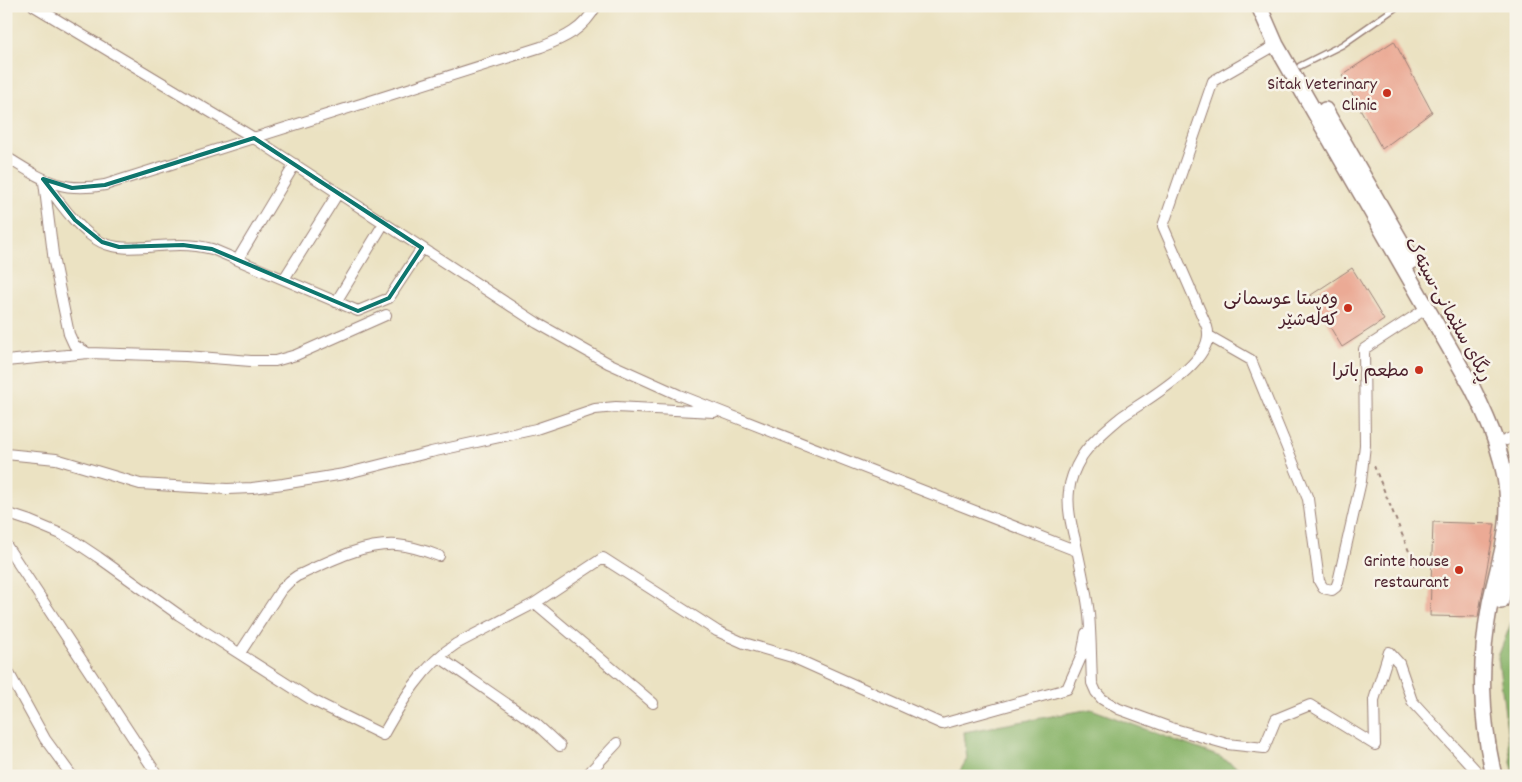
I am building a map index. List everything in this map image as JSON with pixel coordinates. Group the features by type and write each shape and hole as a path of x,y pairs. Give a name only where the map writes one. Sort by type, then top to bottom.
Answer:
{"main road":[{"name":"ڕیگای سلێمانی-سیتەک","path":"1259,6 1276,45 1468,380 1486,416 1498,447 1508,505 1506,532 1490,603 1482,656 1482,709 1494,776"},
{"name":"ڕیگای سلێمانی-سیتەک","path":"1270,6 1282,35 1511,438 1516,488"},
{"path":"1504,776 1494,734 1491,667 1492,649 1512,554 1516,524"}],"street":[{"path":"34,6 254,138 536,323 584,350 722,412 1077,552"},
{"path":"6,157 43,179 56,184 72,188 90,188 105,185 562,39 583,25 596,6"},
{"path":"1276,45 1213,81 1163,226 1204,319 1209,336 1206,346 1195,362 1172,382 1103,432 1084,453 1074,470 1069,490 1069,510 1089,614 1092,683 1102,699 1119,709 1171,728 1226,744 1264,748 1276,719 1310,705 1375,745 1374,700 1389,652 1398,663 1412,701 1481,776"},
{"path":"238,259 295,164"},
{"path":"43,179 75,220 94,238 110,246 130,248 182,245 202,246 238,259 358,311 389,298 422,248"},
{"path":"43,179 54,262 72,354"},
{"path":"284,279 338,193"},
{"path":"336,302 384,223"},
{"path":"1209,336 1251,360 1308,500 1317,575 1321,585 1326,589 1334,589 1338,582 1361,480 1365,445 1364,349 1427,308"},
{"path":"6,361 88,353 275,361 296,355 386,316"},
{"path":"69,334 74,345 88,353"},
{"path":"6,454 56,459 140,484 227,489 252,488 344,474 431,452 536,429 579,413 602,407 722,412"},
{"path":"6,513 30,520 74,541 179,615 312,700 382,735 405,699 439,657 456,644 536,604 603,558 717,631 752,645 792,657 942,724 1067,689 1082,655 1089,614"},
{"path":"6,545 158,776"},
{"path":"240,653 281,590 297,576 350,554 377,546 407,546 439,556"},
{"path":"536,604 653,703"},
{"path":"439,657 536,724 560,746"},
{"path":"6,668 45,739 72,776"},
{"path":"586,776 616,742"}],"lane":[{"path":"1300,66 1342,45 1398,6"}],"path":[{"path":"1365,445 1415,566"}],"highlighted area":[{"path":"254,138 422,248 389,298 358,311 212,249 183,245 119,247 102,242 75,220 43,179 72,188 105,185"}],"green space":[{"path":"1516,610 1515,776 1511,762 1498,657"},
{"path":"1091,709 1220,757 1252,776 957,776 967,759 964,732"}],"building":[{"name":"Sitak Veterinary Clinic","path":"1394,41 1432,112 1382,149 1342,75"},
{"name":"وەستا عوسمانی کەڵەشێر","path":"1352,268 1384,320 1342,347 1311,295"},
{"name":"Grinte house restaurant","path":"1433,522 1495,524 1478,617 1430,616"}],"place":[{"name":"Sitak Veterinary Clinic","path":"1387,93"},
{"name":"وەستا عوسمانی کەڵەشێر","path":"1348,308"},
{"name":"مطعم باترا","path":"1419,370"},
{"name":"Grinte house restaurant","path":"1459,570"}]}
